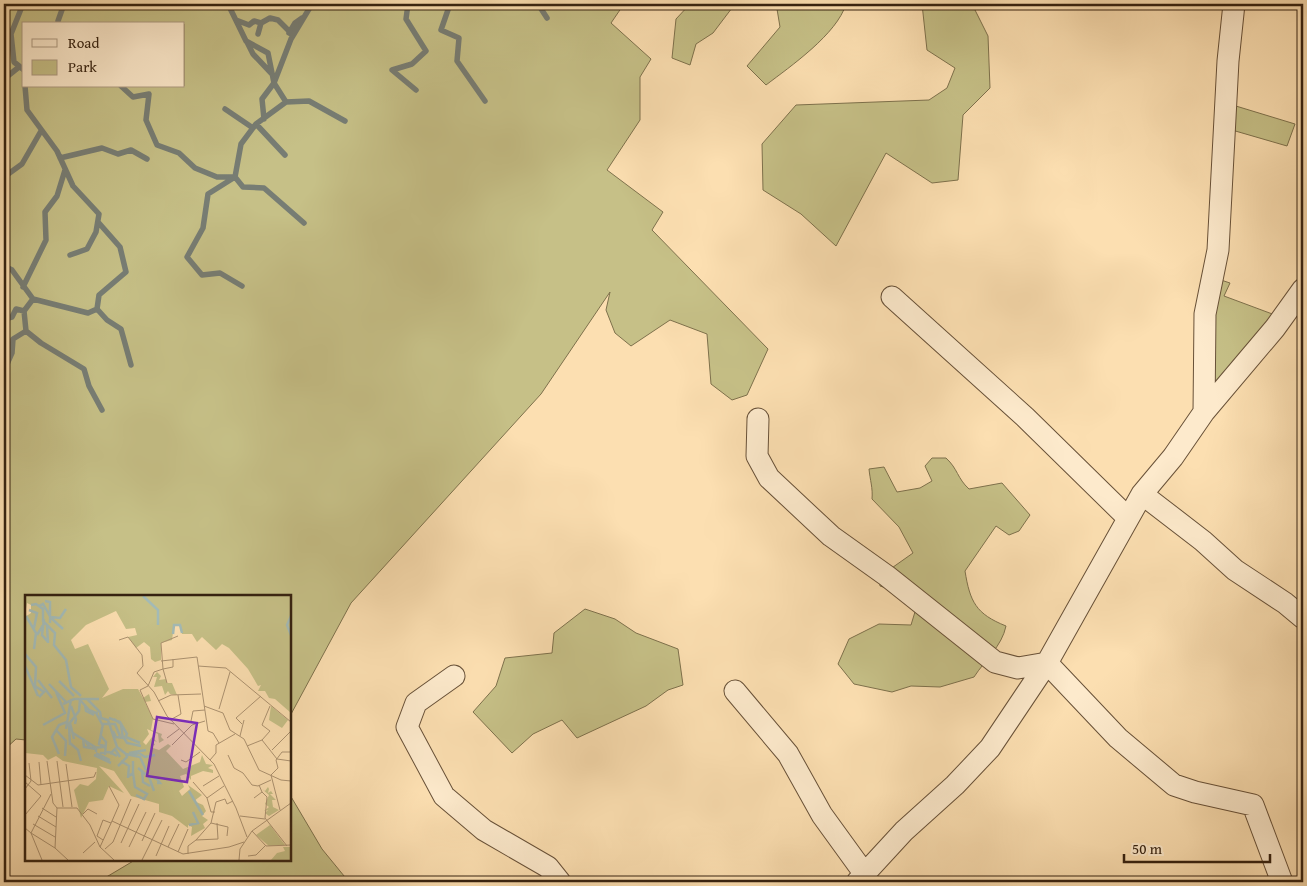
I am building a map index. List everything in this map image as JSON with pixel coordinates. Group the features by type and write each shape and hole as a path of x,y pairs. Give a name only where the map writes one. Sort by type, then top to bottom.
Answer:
{"street":[{"path":"1204,412 1204,314 1218,250 1228,61 1234,4"},
{"path":"892,297 1025,417 1128,518"},
{"path":"735,691 788,754 860,878 990,748 1047,663 1142,494 1172,457 1204,412 1275,328 1299,304"},
{"path":"758,419 757,456 769,478 831,536 887,576 994,662 1018,668 1047,663"},
{"path":"1142,494 1203,541 1235,570 1286,603 1303,618"},
{"path":"1047,663 1118,738 1174,785 1195,792 1253,805 1282,882"},
{"path":"454,676 416,703 407,727 420,755 444,796 484,830 548,867 560,882"}],"green space":[{"path":"4,4 624,4 611,23 651,59 640,77 640,120 607,170 663,212 652,230 768,349 747,395 732,400 711,384 707,334 670,320 631,346 615,333 606,310 610,292 541,394 351,603 291,714 291,595 25,595 25,740 16,739 4,750"},
{"path":"690,4 735,4 713,33 696,44 690,65 672,58 676,19"},
{"path":"779,4 846,4 833,27 823,38 800,59 766,85 747,66 780,27 777,9"},
{"path":"922,4 972,4 988,36 990,88 963,115 958,180 932,183 886,153 836,246 801,214 763,190 762,144 796,105 929,100 947,88 955,68 927,50"},
{"path":"1226,103 1295,124 1287,146 1225,128"},
{"path":"1212,277 1230,283 1224,296 1275,315 1214,391"},
{"path":"932,458 946,458 969,489 1002,483 1030,515 1019,531 1009,535 996,526 965,571 969,591 976,606 988,617 1006,626 1004,633 997,646 974,677 940,687 911,686 892,692 854,684 838,664 849,639 879,624 911,625 918,602 904,594 880,586 879,577 913,553 899,527 872,499 869,469 884,467 897,492 920,488 932,481 925,466"},
{"path":"585,609 615,619 636,633 678,649 683,685 668,690 646,706 577,738 562,720 533,734 512,753 473,712 496,686 505,658 552,653 554,633"},
{"path":"291,797 322,849 349,882 98,882 133,861 291,861"}],"waterway":[{"path":"4,9 6,4"},
{"path":"22,68 14,62 11,34 23,4"},
{"path":"58,21 64,4"},
{"path":"228,4 246,41 268,53 274,83 286,102 309,101 345,121"},
{"path":"264,119 262,99 274,83 291,39 312,4"},
{"path":"408,4 406,19 426,51 412,64 392,70 416,90"},
{"path":"450,4 441,30 459,38 457,61 485,101"},
{"path":"538,4 547,18"},
{"path":"236,20 249,25 254,21 261,23 270,18 278,20 289,31"},
{"path":"289,33 295,23 302,18"},
{"path":"258,34 261,23"},
{"path":"247,42 253,54 272,74"},
{"path":"4,79 19,67"},
{"path":"4,68 6,72 4,76"},
{"path":"25,88 27,110 57,151 73,186 99,214 96,232 87,249 70,255"},
{"path":"123,88 133,97 149,94 146,120 157,145 179,153 195,168 217,177 235,177 243,187 264,188 304,223"},
{"path":"242,286 220,273 202,275 187,257 203,228 208,194 235,177 241,144 256,124 286,102"},
{"path":"225,109 253,128"},
{"path":"256,124 285,155"},
{"path":"4,177 22,164 41,131"},
{"path":"60,158 102,148 118,154 131,150 147,159"},
{"path":"23,287 46,240 45,212 57,196 65,170"},
{"path":"4,216 6,242"},
{"path":"97,309 99,295 126,272 120,247 98,222"},
{"path":"4,266 12,270 33,299 24,311 26,331 41,343 84,369 89,386 102,410"},
{"path":"33,299 88,313 97,309"},
{"path":"4,319 12,317 16,309 24,311"},
{"path":"97,309 107,320 121,329 131,365"},
{"path":"4,371 12,353 13,339 26,331"}]}
